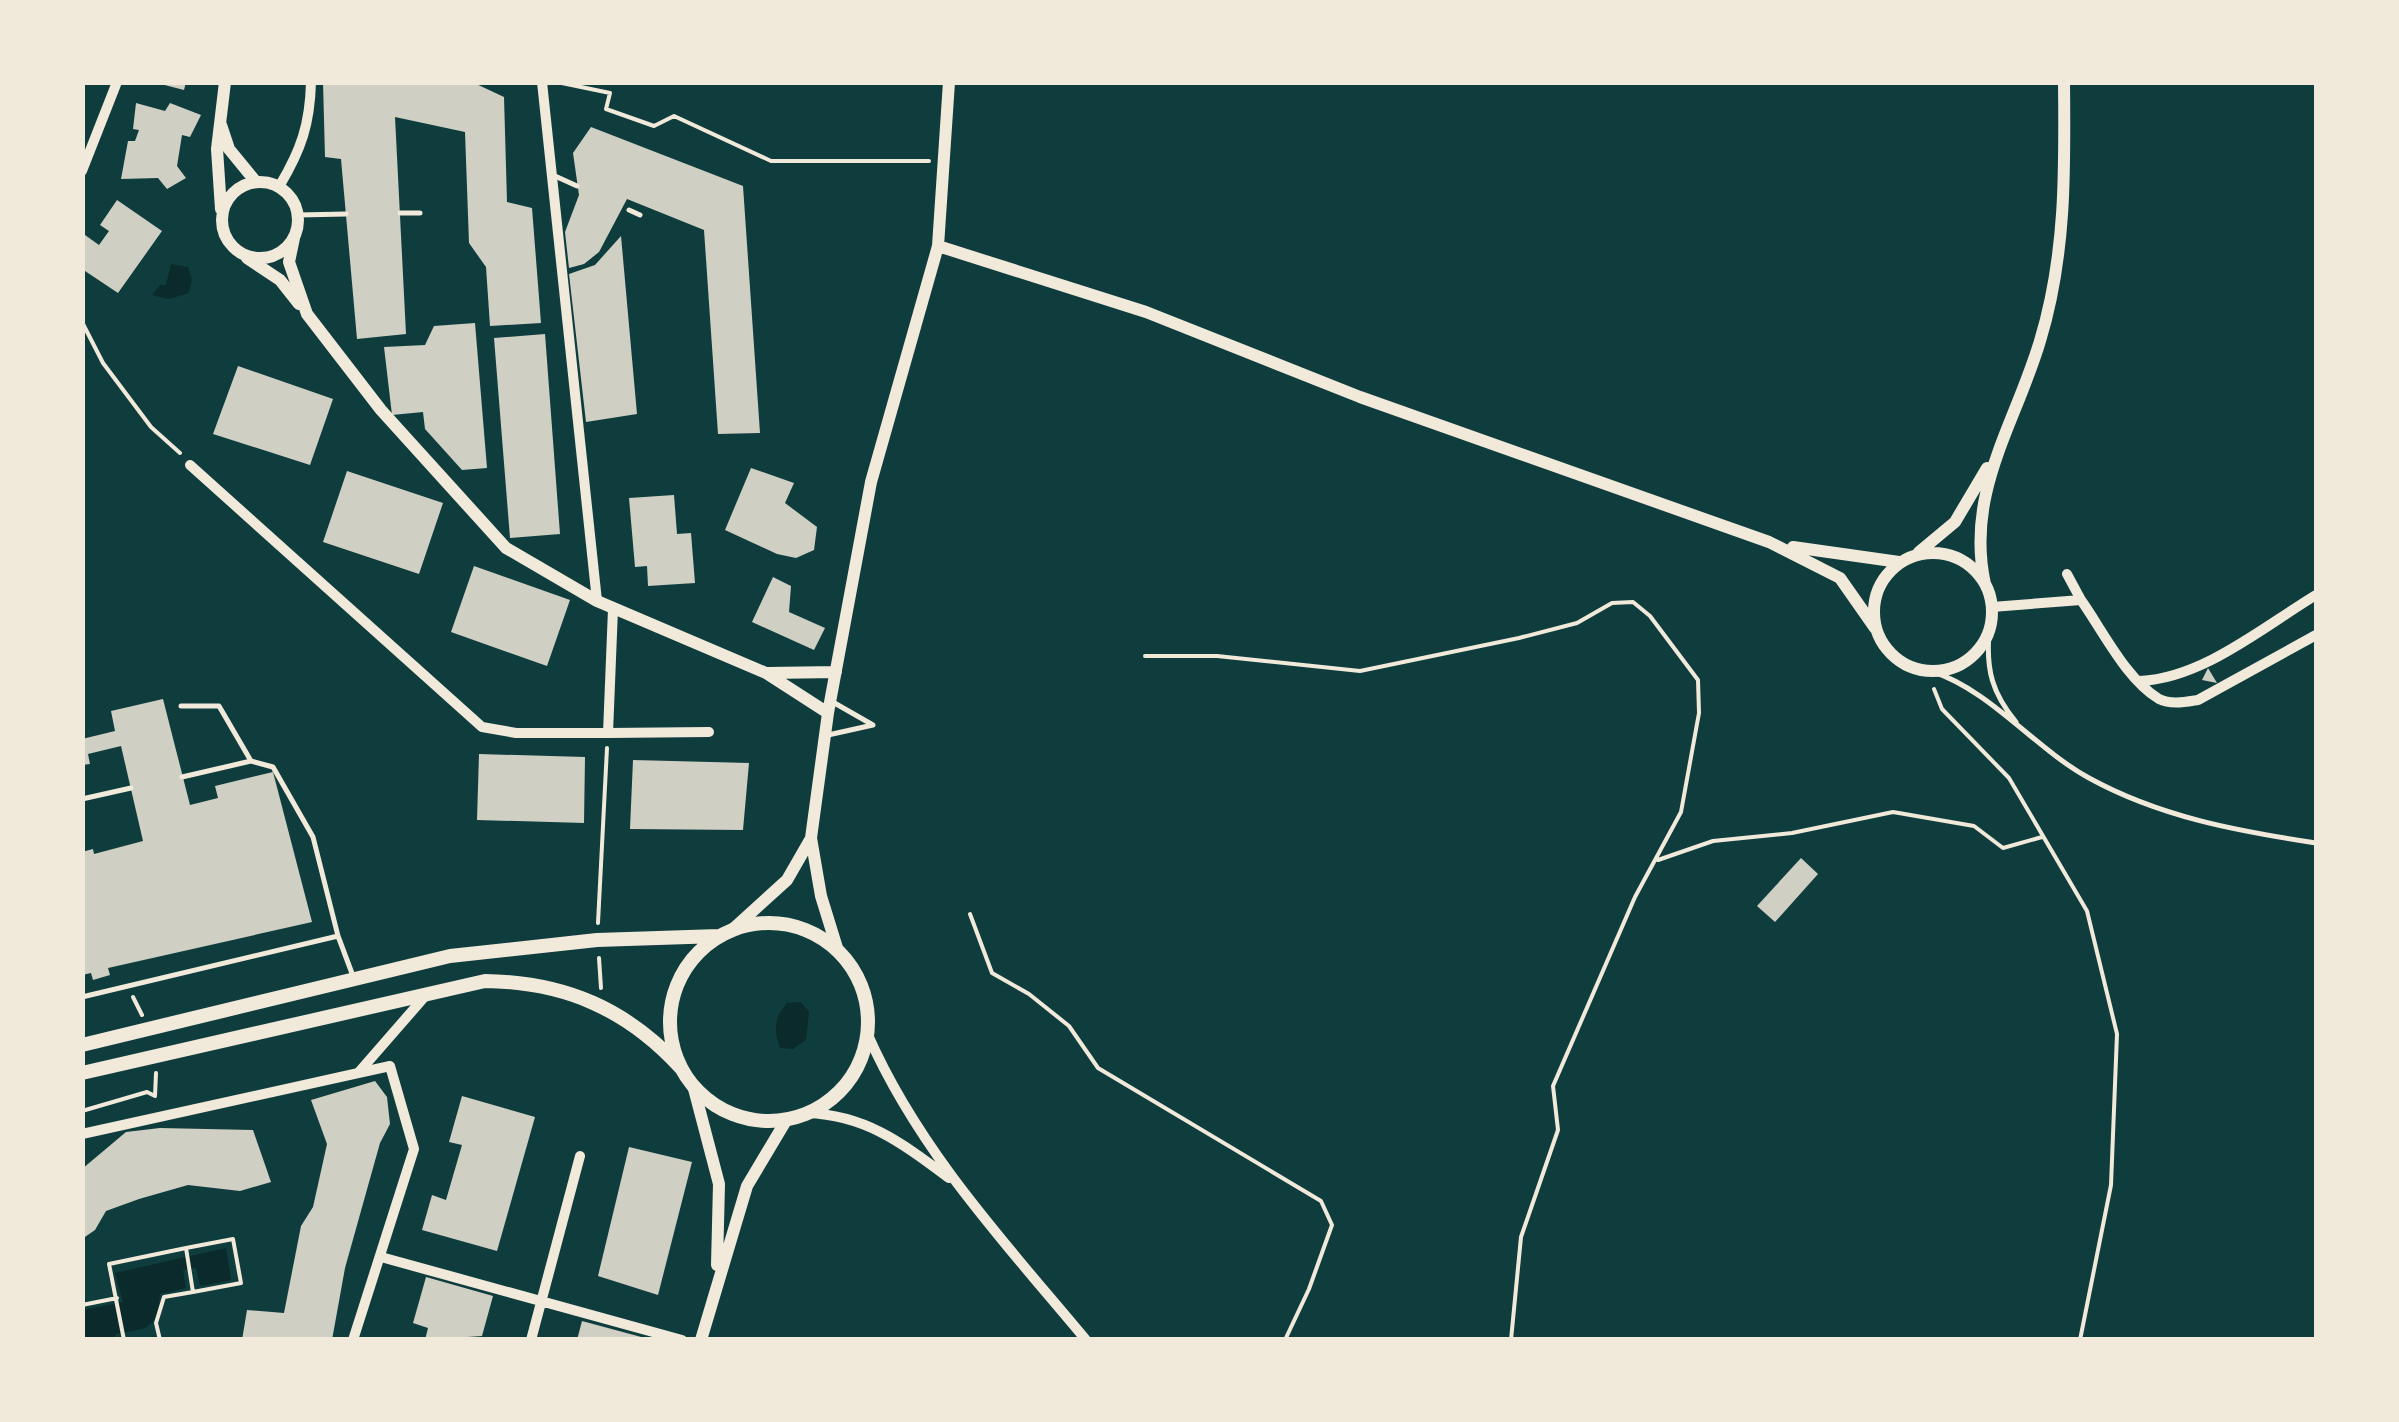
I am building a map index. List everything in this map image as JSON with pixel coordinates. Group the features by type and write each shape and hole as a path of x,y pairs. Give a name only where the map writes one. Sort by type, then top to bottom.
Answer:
{"main road":[{"path":"82,1045 450,956 597,940 725,933 772,922 813,932 838,950 865,994 868,1035 854,1074 825,1104 806,1114 766,1121 726,1111 693,1086 657,1042 603,1006 581,994 529,982 485,981 82,1072"},
{"path":"681,1068 670,1032 674,994 690,961 725,933"}],"street":[{"path":"82,170 117,82"},
{"path":"225,82 217,149 226,238 241,254 280,280 381,410 463,505 506,548 596,601 766,672 829,707"},
{"path":"280,186 303,146 310,120 311,82"},
{"path":"542,82 554,229 596,601"},
{"path":"838,950 818,883 812,838 825,735 871,482 938,246 949,82"},
{"path":"938,246 1146,312 1378,404 1769,542 1840,578 1896,658 1931,671 1966,661 1989,632 1992,607 1978,528 2003,440 2041,340 2066,210 2064,82"},
{"path":"220,122 229,149 256,182"},
{"path":"222,221 228,199 240,187 256,182 280,186 292,200 298,216 289,262 307,314"},
{"path":"241,254 263,258 276,255 294,238"},
{"path":"1875,628 1876,592 1905,560 1955,522 2003,440"},
{"path":"190,465 482,728 516,734 710,732"},
{"path":"1769,542 1905,560 1947,554 1969,565 1985,584"},
{"path":"2067,574 2139,681 2161,700 2198,700 2316,635"},
{"path":"2139,681 2174,677 2316,595"},
{"path":"1992,607 2081,600"},
{"path":"608,733 613,608"},
{"path":"766,672 836,672"},
{"path":"725,933 787,880 812,838"},
{"path":"359,1073 427,994"},
{"path":"868,1035 894,1093 957,1184 1086,1340"},
{"path":"82,1134 390,1066 414,1149 353,1340"},
{"path":"693,1086 719,1184 716,1288"},
{"path":"806,1114 852,1117 875,1126 957,1184"},
{"path":"701,1340 748,1186 787,1119"},
{"path":"530,1340 580,1156"},
{"path":"381,1257 682,1340"}],"lane":[{"path":"552,174 577,186"},
{"path":"629,210 640,215"},
{"path":"400,213 420,213"},
{"path":"298,216 346,214"},
{"path":"1989,632 1987,655 1994,694 2022,728"},
{"path":"1931,671 1960,684 2088,778 2154,808 2224,829 2316,843"},
{"path":"181,706 219,706 251,762"},
{"path":"825,735 873,725 829,707"},
{"path":"182,777 251,762 273,768 306,820 338,936 354,978"},
{"path":"82,799 131,788"},
{"path":"82,997 338,936"}],"path":[{"path":"557,82 610,93 606,109 654,126 674,116 771,161 945,162"},
{"path":"82,322 103,363 151,427 190,465"},
{"path":"1146,656 1217,656 1360,671 1520,638 1577,623 1612,604 1633,602 1650,616 1698,680 1699,713 1680,812 1635,897 1553,1086 1558,1130 1521,1237 1511,1340"},
{"path":"1934,689 1942,709 2009,778 2087,911 2117,1034 2111,1185 2080,1340"},
{"path":"603,1006 597,940 608,733"},
{"path":"1657,861 1713,842 1792,834 1893,812 1974,826 2004,848 2042,837"},
{"path":"970,914 992,973 1029,994 1068,1026 1098,1068 1320,1201 1332,1224 1309,1290 1285,1340"},
{"path":"128,986 143,1020"},
{"path":"82,1111 146,1092 155,1096 156,1073"},
{"path":"124,1340 108,1264 234,1239 241,1284 164,1297 156,1323 160,1340"},
{"path":"186,1248 193,1292"},
{"path":"82,1305 118,1301"}],"water":[{"path":"171,264 188,267 192,280 189,293 169,299 152,295 160,285 166,285"},
{"path":"801,1002 809,1012 806,1040 793,1049 780,1048 776,1030 779,1014 787,1003"},
{"path":"226,1248 231,1280 200,1286 196,1268 183,1270 186,1288 160,1294 156,1315 148,1326 116,1334 113,1339 83,1340 83,1310 123,1302 115,1273"}],"building":[{"path":"153,82 186,82 184,90"},
{"path":"323,82 472,82 504,97 507,202 532,208 541,323 490,326 486,267 469,243 465,132 395,117 406,334 357,339 341,159 325,157"},
{"path":"136,103 165,111 170,103 201,115 190,137 182,135 177,166 186,178 167,189 158,178 121,179 128,141 135,141 139,130 133,129"},
{"path":"591,127 743,186 760,433 718,434 704,230 627,199 599,252 584,264 569,268 565,232 579,195 573,153"},
{"path":"117,200 162,231 118,293 82,269 82,239 85,235 99,245 109,231 100,225"},
{"path":"621,236 637,414 586,422 569,274 595,265"},
{"path":"475,323 487,468 462,470 425,429 423,412 392,415 384,347 425,345 434,326"},
{"path":"545,334 560,534 510,538 494,338"},
{"path":"238,366 333,399 310,465 213,434"},
{"path":"751,468 794,483 785,503 817,527 814,550 796,558 777,554 725,530"},
{"path":"347,471 443,503 419,574 323,542"},
{"path":"674,495 677,534 691,533 695,583 648,586 647,566 635,567 629,498"},
{"path":"474,566 570,600 547,666 451,632"},
{"path":"773,577 791,586 789,612 825,628 814,650 752,622"},
{"path":"2208,668 2217,683 2202,680"},
{"path":"163,699 190,805 218,798 215,786 273,772 312,922 108,968 110,975 93,980 91,973 82,975 82,852 93,849 94,854 143,841 121,746 88,754 90,764 82,765 82,739 115,731 111,711"},
{"path":"479,754 585,757 584,823 477,820"},
{"path":"633,760 749,763 743,830 630,829"},
{"path":"1801,858 1818,874 1775,922 1757,906"},
{"path":"375,1081 387,1097 390,1124 380,1143 345,1268 332,1340 242,1340 247,1310 284,1313 301,1226 313,1207 327,1144 311,1100"},
{"path":"462,1096 535,1117 497,1251 422,1230 432,1195 446,1200 462,1145 449,1142"},
{"path":"160,1128 253,1130 271,1182 240,1191 188,1185 139,1199 106,1211 95,1230 82,1239 82,1169 126,1132"},
{"path":"629,1147 692,1162 658,1295 598,1276"},
{"path":"426,1277 493,1296 482,1336 425,1340 428,1328 413,1323"},
{"path":"582,1321 645,1338 645,1340 577,1340"}]}
